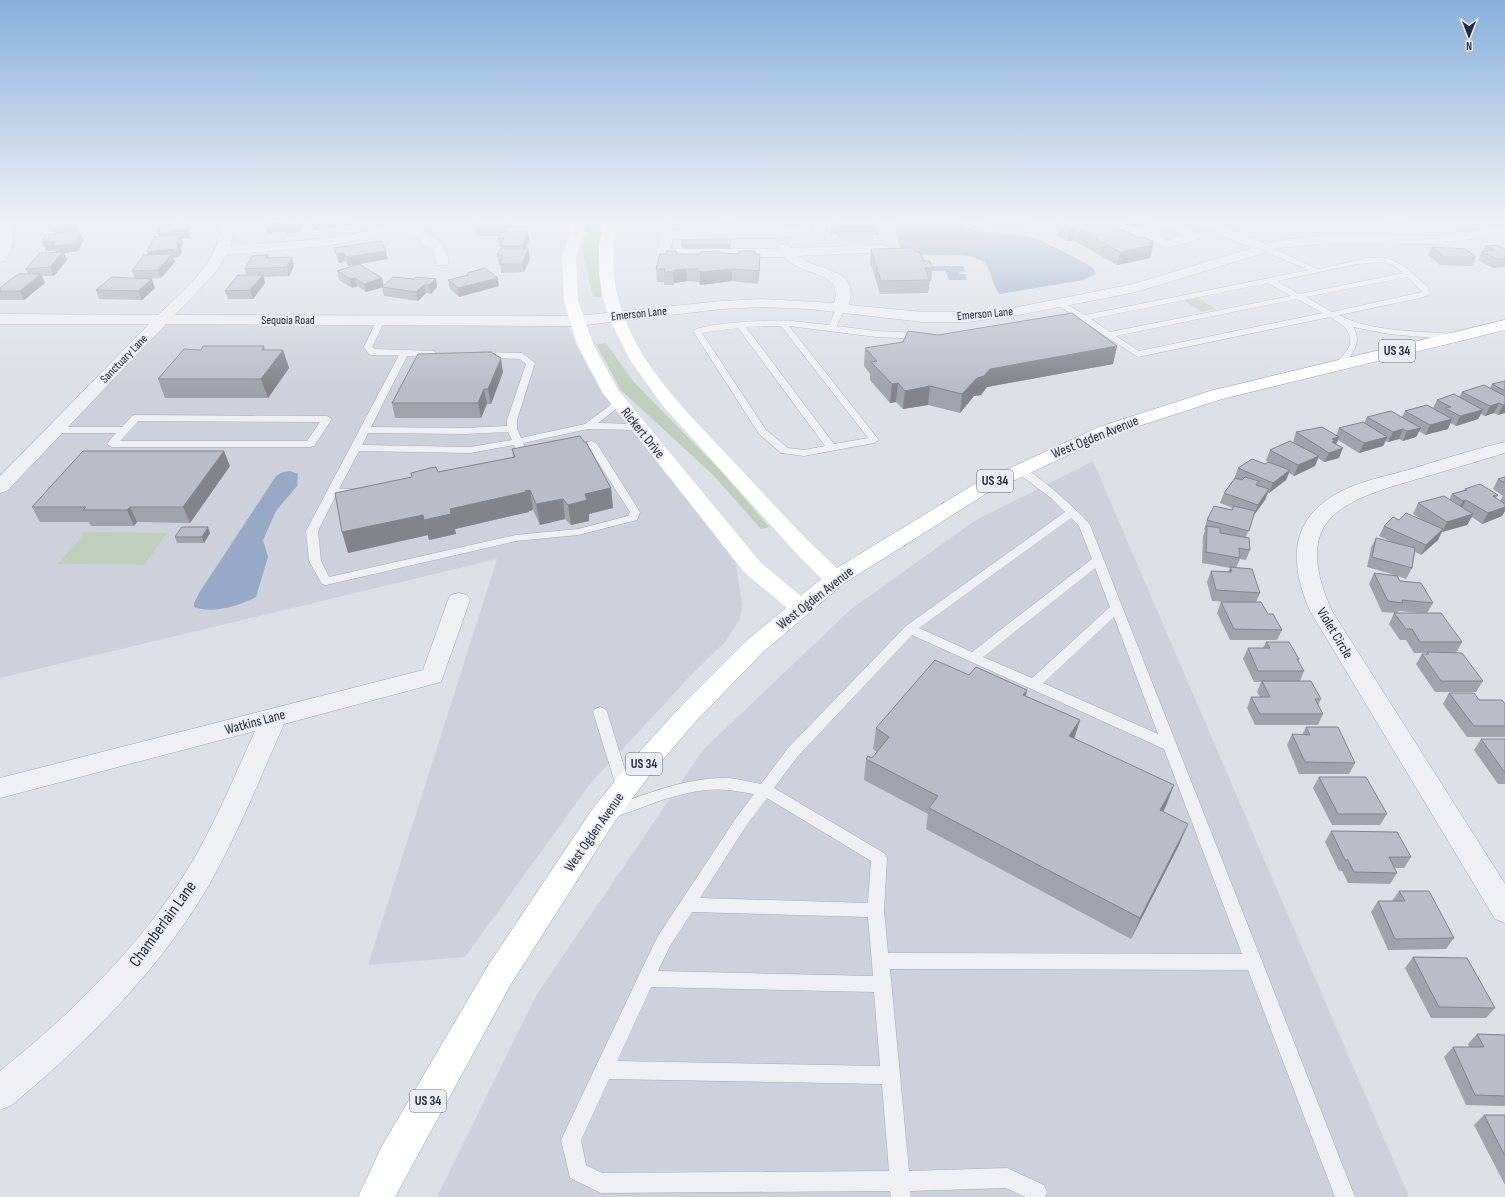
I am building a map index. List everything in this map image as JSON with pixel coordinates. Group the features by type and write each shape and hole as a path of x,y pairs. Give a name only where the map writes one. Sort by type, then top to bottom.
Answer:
{"street":[{"name":"Sanctuary Lane","path":"0,487 163,320 205,275"},
{"name":"Rickert Drive","path":"570,275 571,302 585,344 617,401 753,568 800,607"},
{"path":"607,275 615,316 622,334 636,358 669,402 804,550 835,579"},
{"path":"830,275 835,277 844,286 846,293 840,308"},
{"name":"Emerson Lane","path":"577,321 736,304 791,303 923,317 968,317 1013,312 1061,303 1152,284 1180,275"},
{"name":"Sequoia Road","path":"0,319 577,321"},
{"name":"West Ogden Avenue","path":"376,1197 399,1152 492,986 603,816 643,765 688,714 754,648 800,607 835,579 934,516 1019,469 1105,431 1216,395 1505,325"},
{"name":"Violet Circle","path":"1505,447 1376,485 1347,497 1331,507 1320,518 1313,530 1305,555 1308,581 1321,611 1505,910"},
{"name":"Watkins Lane","path":"0,788 433,676 459,600"},
{"name":"Chamberlain Lane","path":"0,1092 42,1057 94,1008 140,958 163,928 185,897 208,858 274,717"}],"lane":[{"path":"1052,324 1299,275"},
{"path":"1108,335 1405,275"},
{"path":"1061,303 1138,354 1426,293 1425,289 1410,275"},
{"path":"1270,281 1347,323 1389,331 1455,337"},
{"path":"832,328 840,308"},
{"path":"380,320 368,347 372,352 443,355"},
{"path":"783,323 874,440 804,453 785,451 762,432 696,330 740,325 783,323 876,334 934,336"},
{"path":"1339,364 1353,347 1353,333 1347,323"},
{"path":"740,325 832,448"},
{"path":"404,354 312,532 315,561 326,581 516,538 578,532 633,518 634,512 592,444 562,450"},
{"path":"475,355 522,356 532,363 512,420 512,429 525,458"},
{"path":"588,426 612,408 617,401"},
{"path":"56,430 123,430 135,418 327,419 310,444 112,444 123,430"},
{"path":"356,448 470,450 517,442 588,426 638,427"},
{"path":"365,430 464,431 512,429"},
{"path":"1019,469 1050,492 1073,512 1084,525 1345,1197"},
{"path":"333,492 367,490"},
{"path":"1037,1192 1007,1178 900,1189 601,1183 577,1171 571,1140 664,941 742,822 794,752 910,628 1073,512"},
{"path":"974,657 1098,560"},
{"path":"1034,684 1116,608"},
{"path":"910,628 1169,745"},
{"path":"600,712 624,789"},
{"path":"603,816 657,796 694,786 728,784 765,790 879,858 876,910 900,1189"},
{"path":"688,905 876,910"},
{"path":"881,961 1254,962"},
{"path":"646,979 883,984"},
{"path":"604,1070 889,1075"}],"shaded area":[{"path":"159,314 562,315 587,366 617,410 640,434 736,564 742,604 740,619 726,641 693,673 590,784 465,957 368,965 497,559 0,678 0,474"},
{"path":"1093,461 1409,1197 437,1197 537,994 703,750 850,610 973,522"}],"green space":[{"path":"588,275 603,275 603,293 601,297 593,297"},
{"path":"1198,298 1216,309 1202,312 1184,301"},
{"path":"606,343 633,381 721,471 769,527 761,529 713,475 621,390 596,344"},
{"path":"85,532 167,533 144,565 58,564"}],"water":[{"path":"947,275 965,275 967,280 949,280"},
{"path":"991,275 1094,275 1083,280 1000,294"},
{"path":"290,471 298,474 297,486 276,511 263,540 268,557 256,597 226,608 210,610 194,607 194,603 199,593 276,476 283,472"}],"building":[{"path":"17,275 40,275 20,291 0,291 0,288"},
{"path":"238,275 263,275 250,290 225,291"},
{"path":"343,275 377,275 382,278 364,284 355,278 350,279"},
{"path":"469,275 494,275 498,278 458,288 448,280"},
{"path":"879,275 928,275 930,280 881,281"},
{"path":"112,277 152,279 138,291 96,290"},
{"path":"393,277 436,279 429,285 424,285 416,292 382,287"},
{"path":"1072,313 1117,346 990,369 984,376 977,378 962,394 930,386 905,391 898,383 892,384 871,362 877,361 865,348 903,342 908,331 938,335"},
{"path":"203,346 264,346 262,350 283,350 261,379 158,379 184,349 201,350"},
{"path":"491,352 501,358 488,389 484,389 478,403 392,403 418,354"},
{"path":"1505,381 1505,391 1492,384"},
{"path":"1484,385 1505,396 1505,405 1499,403 1490,406 1462,392"},
{"path":"1454,394 1483,410 1460,416 1445,408 1451,407 1437,400"},
{"path":"1427,405 1452,419 1430,425 1405,411"},
{"path":"1391,411 1421,428 1407,431 1403,429 1393,432 1367,417"},
{"path":"1363,422 1387,437 1364,443 1339,428"},
{"path":"1322,427 1339,437 1332,439 1335,441 1332,442 1343,448 1329,453 1296,432"},
{"path":"580,436 584,442 586,442 611,488 585,494 587,500 568,505 563,499 536,504 530,490 450,509 451,514 424,520 423,515 342,532 335,493 412,477 411,473 430,468 436,467 438,472 515,457 512,449"},
{"path":"1290,441 1319,456 1298,465 1270,450"},
{"path":"83,451 224,451 183,507 130,507 127,510 83,510 86,507 32,507"},
{"path":"1252,459 1265,464 1268,462 1290,470 1273,483 1238,468"},
{"path":"1245,477 1259,481 1256,485 1269,489 1258,505 1224,493 1235,478 1242,480"},
{"path":"1505,477 1505,483 1498,479"},
{"path":"1480,484 1498,495 1493,496 1505,504 1505,507 1488,513 1466,500 1463,501 1452,494 1467,490 1465,489"},
{"path":"1444,496 1473,514 1447,522 1418,503"},
{"path":"1214,506 1232,510 1234,506 1255,511 1249,531 1207,520"},
{"path":"1406,513 1443,529 1426,545 1384,526 1393,517 1399,520"},
{"path":"1207,526 1220,528 1220,533 1249,538 1250,550 1239,548 1240,558 1206,552"},
{"path":"182,527 208,527 202,537 175,537"},
{"path":"1376,538 1415,548 1412,568 1372,557"},
{"path":"1230,567 1252,569 1260,593 1216,590 1211,571 1231,572"},
{"path":"1374,573 1397,576 1400,581 1421,583 1433,603 1402,600 1403,603 1388,601"},
{"path":"1221,602 1261,602 1268,614 1273,614 1282,630 1234,629"},
{"path":"1394,613 1441,613 1462,642 1420,642 1412,629 1406,629"},
{"path":"1266,642 1289,642 1304,671 1258,671 1248,648 1270,648"},
{"path":"1427,652 1462,653 1483,681 1441,681 1422,654 1429,654"},
{"path":"935,660 969,675 976,667 1027,690 1023,695 1080,720 1069,736 1174,785 1160,810 1188,824 1140,918 929,808 938,796 866,759 868,756 872,758 889,737 876,728"},
{"path":"1262,681 1311,681 1321,699 1315,699 1323,714 1260,714 1251,697 1270,697"},
{"path":"1449,693 1474,693 1479,700 1502,700 1505,704 1505,726 1474,726"},
{"path":"1306,727 1338,727 1355,763 1305,762 1292,734 1310,735"},
{"path":"1481,739 1505,739 1505,773"},
{"path":"1319,777 1366,777 1387,814 1338,814"},
{"path":"1331,831 1397,832 1411,857 1389,857 1397,873 1354,872 1348,860 1345,860"},
{"path":"1399,891 1429,891 1454,938 1395,939 1378,901 1405,901"},
{"path":"1413,957 1467,958 1495,1008 1439,1007"},
{"path":"1477,1034 1505,1035 1505,1096 1475,1095 1453,1047 1484,1047"},
{"path":"1484,1115 1505,1115 1505,1156"}]}
